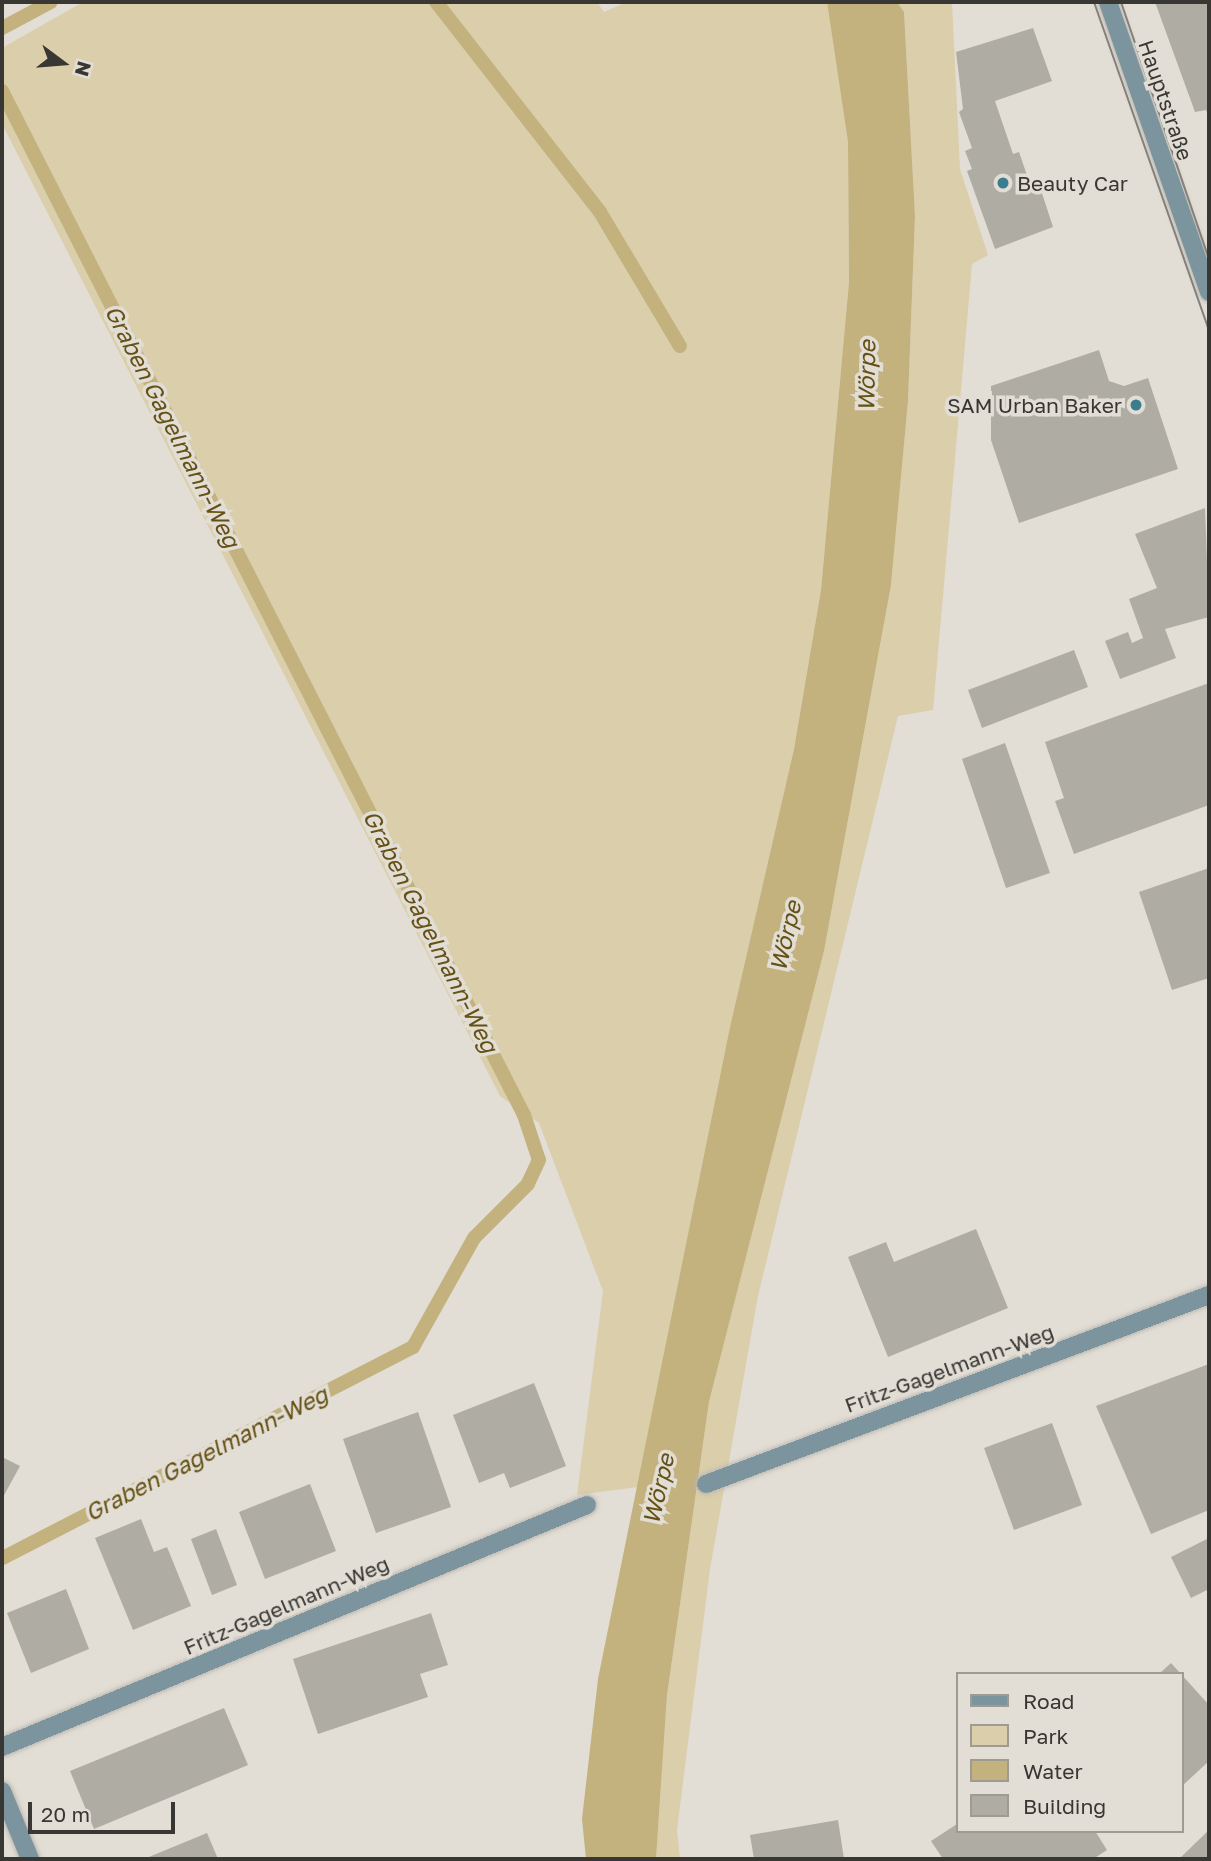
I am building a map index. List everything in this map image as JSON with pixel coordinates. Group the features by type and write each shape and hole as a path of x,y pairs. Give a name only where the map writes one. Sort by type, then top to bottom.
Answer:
{"street":[{"name":"Hauptstraße","path":"1108,2 1209,292"},
{"name":"Fritz-Gagelmann-Weg","path":"706,1484 1209,1295"},
{"name":"Fritz-Gagelmann-Weg","path":"2,1747 587,1504"},
{"path":"2,1791 30,1859"}],"green space":[{"path":"83,2 597,2 604,12 627,2 827,2 848,142 849,282 821,590 794,749 730,1027 638,1487 577,1495 603,1291 539,1123 500,1096 2,124 2,48"},
{"path":"897,2 952,2 960,169 988,255 972,264 933,710 898,716 758,1296 710,1569 677,1830 680,1859 656,1859 667,1695 709,1402 824,951 891,585 908,401 915,216 904,12"}],"water":[{"name":"Wörpe","path":"827,2 897,2 904,12 915,216 908,401 891,585 824,951 709,1402 667,1695 656,1859 586,1859 582,1819 598,1679 730,1027 794,749 821,590 849,282 848,142"}],"building":[{"path":"1155,2 1209,2 1209,117 1206,110 1195,112"},
{"path":"1033,28 1052,81 995,101 1013,154 1019,152 1030,184 1038,181 1053,227 995,249 967,171 972,169 965,151 972,148 959,112 963,109 956,52"},
{"path":"1099,350 1109,381 1124,386 1148,378 1178,469 1019,523 991,440 991,386"},
{"path":"1205,508 1209,617 1165,629 1176,658 1120,679 1105,641 1128,632 1132,643 1143,638 1129,599 1157,588 1135,534"},
{"path":"1074,650 1088,687 982,728 968,690"},
{"path":"1209,683 1209,805 1074,854 1055,801 1064,798 1045,742"},
{"path":"1005,743 1050,873 1006,888 962,759"},
{"path":"1209,868 1209,978 1172,990 1139,892"},
{"path":"976,1229 1008,1308 888,1357 848,1257 886,1242 894,1262"},
{"path":"1209,1364 1209,1510 1151,1534 1096,1406"},
{"path":"534,1383 566,1466 510,1488 504,1473 479,1483 453,1415"},
{"path":"418,1412 451,1507 376,1533 343,1439"},
{"path":"1052,1423 1082,1505 1014,1530 984,1448"},
{"path":"2,1457 20,1466 2,1499"},
{"path":"310,1484 336,1551 265,1579 239,1512"},
{"path":"141,1519 154,1552 167,1547 191,1606 133,1630 95,1538"},
{"path":"216,1529 237,1585 212,1595 191,1539"},
{"path":"1209,1538 1209,1589 1191,1598 1171,1557"},
{"path":"66,1589 89,1649 31,1673 7,1613"},
{"path":"431,1613 448,1665 420,1674 428,1697 318,1734 293,1659"},
{"path":"1171,1663 1179,1672 1161,1672"},
{"path":"1183,1676 1209,1705 1209,1761 1183,1785"},
{"path":"224,1708 248,1765 94,1829 70,1771"},
{"path":"838,1820 844,1859 754,1859 750,1835"},
{"path":"956,1825 956,1833 1096,1833 1107,1850 1093,1859 943,1859 931,1841"},
{"path":"1209,1830 1209,1859 1179,1859"},
{"path":"207,1833 218,1859 144,1859"}],"waterway":[{"path":"2,28 51,2"},
{"path":"436,2 600,212 680,346"},
{"name":"Graben Gagelmann-Weg","path":"2,91 524,1115 539,1160 528,1184 474,1238 413,1347 2,1558"}],"tram line":[{"path":"1094,2 1209,331"},
{"path":"1121,2 1209,259"}],"place":[{"name":"Beauty Car","path":"1003,183"},
{"name":"SAM Urban Baker","path":"1136,405"}]}
